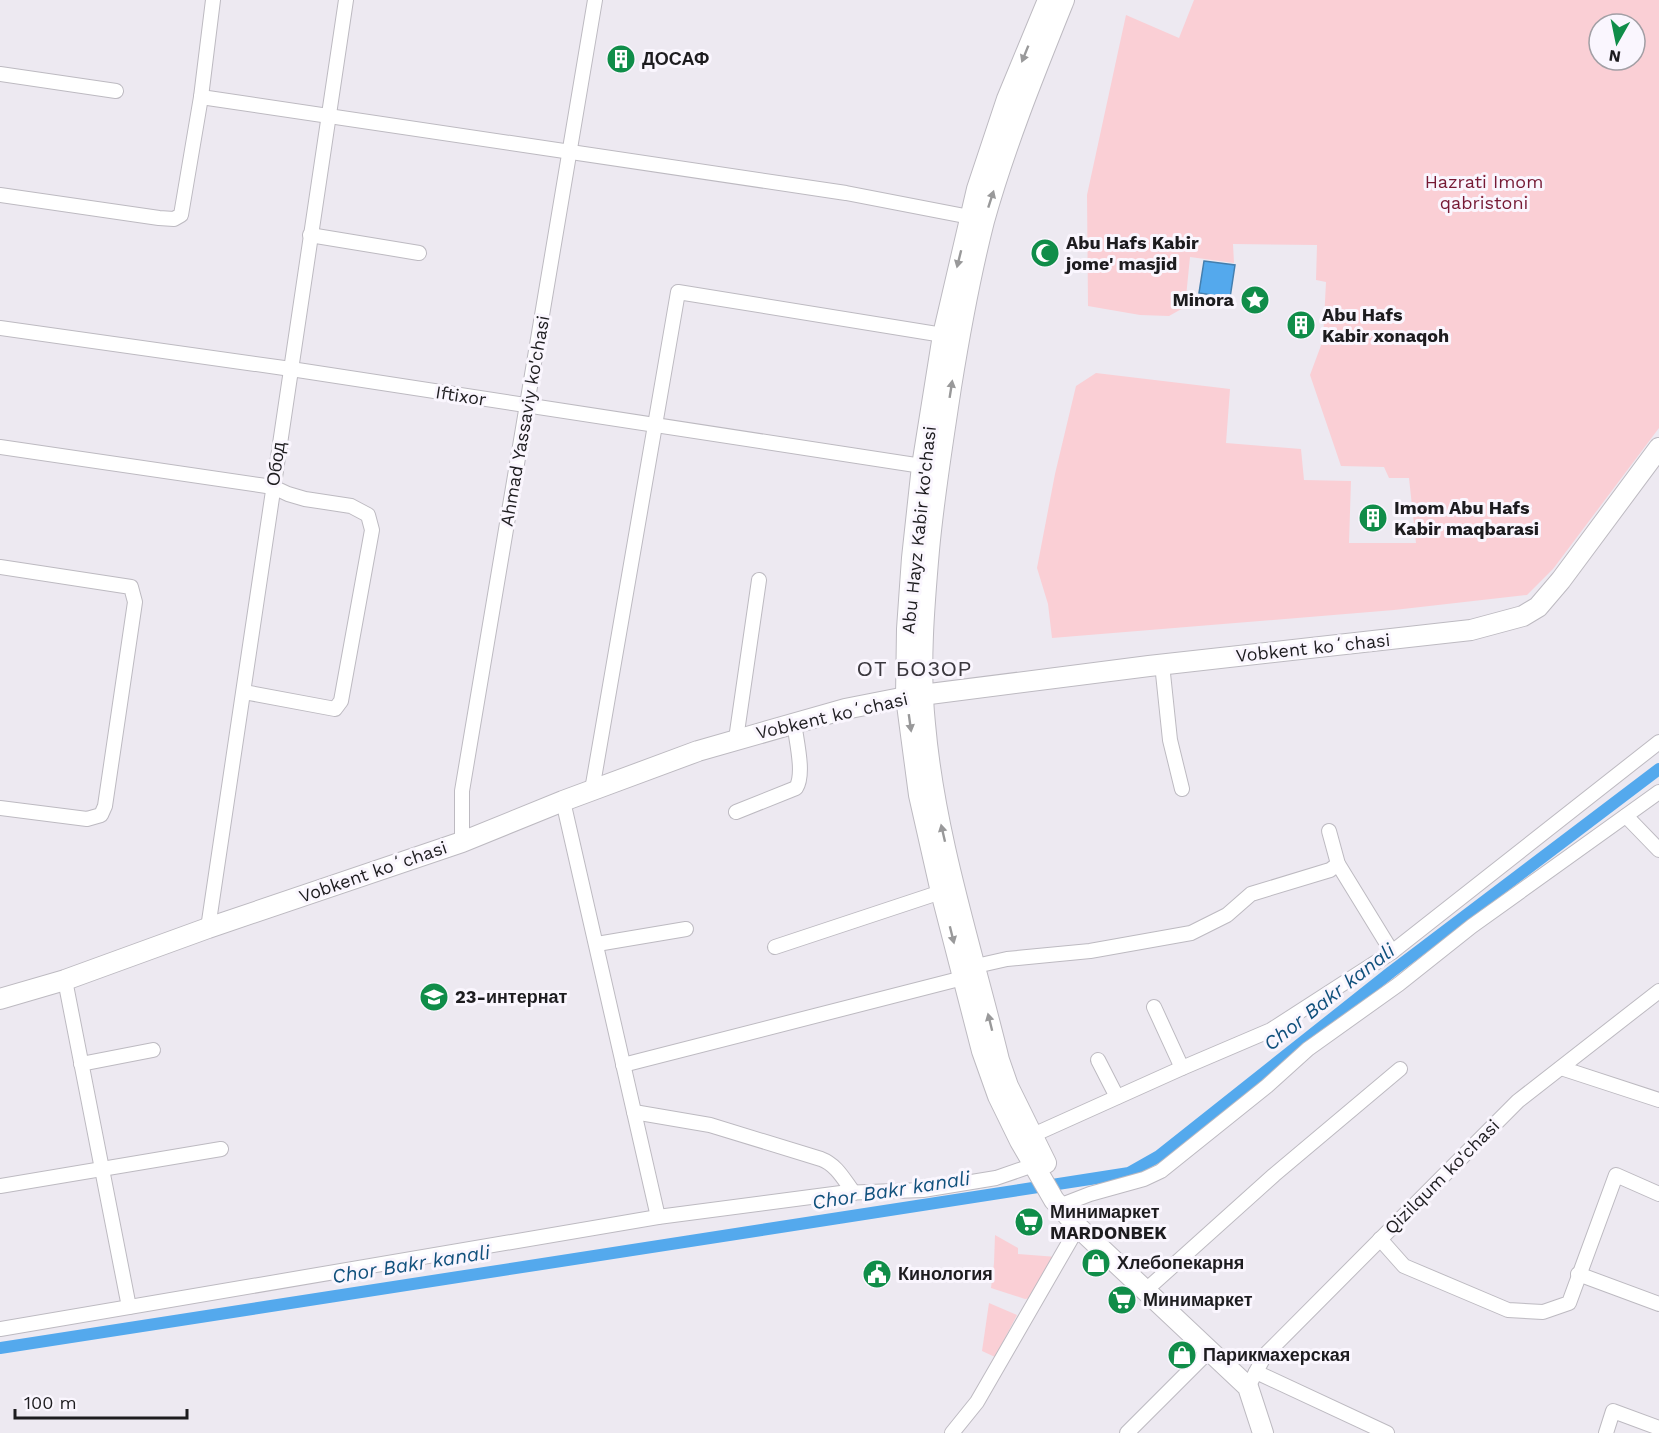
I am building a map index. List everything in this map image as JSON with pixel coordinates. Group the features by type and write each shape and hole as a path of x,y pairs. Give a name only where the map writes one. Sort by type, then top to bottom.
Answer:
{"main road":[{"name":"Abu Hayz Kabir ko'chasi","path":"1037,1163 1002,1105 989,1072 928,751 906,664 910,582 922,466 943,335 970,217 1007,99 1048,0"},
{"name":"Abu Hayz Kabir ko'chasi","path":"1037,1163 1033,1135 1003,1075 941,892 919,795 915,696 938,469 967,295 992,196 1026,98 1064,0"},
{"name":"Vobkent koʻchasi","path":"0,999 65,980 208,928 462,842 563,801 698,751 794,722 874,702 915,696 1162,664 1471,630 1523,616 1538,607 1561,580 1659,448"},
{"path":"1037,1163 1078,1227 1210,1350 1252,1379 1263,1433"}],"street":[{"path":"0,195 159,218 174,219 181,215 201,97 213,0"},
{"name":"Обод","path":"208,928 346,0"},
{"name":"Ahmad Yassaviy ko'chasi","path":"462,842 462,791 595,0"},
{"path":"0,74 116,91"},
{"path":"201,97 846,193 970,217"},
{"path":"310,235 419,253"},
{"path":"592,790 678,292 943,335"},
{"name":"Iftixor","path":"0,328 291,369 922,466"},
{"path":"0,447 273,487 305,499 351,506 368,514 372,530 340,701 335,710 244,692"},
{"path":"0,567 131,587 135,602 105,806 100,815 87,819 0,808"},
{"path":"736,739 759,580"},
{"path":"1162,664 1170,740 1182,789"},
{"path":"736,812 796,788 800,782 794,722"},
{"path":"1033,1135 1271,1030 1392,952 1659,742"},
{"path":"1061,1201 1144,1179 1161,1171 1267,1086 1308,1049 1400,984 1472,926 1659,792"},
{"path":"563,801 658,1217"},
{"path":"1626,816 1659,850"},
{"path":"1329,831 1338,864 1392,952"},
{"path":"623,1065 969,972 1007,959 1090,951 1191,933 1227,915 1251,894 1329,870 1338,864"},
{"path":"776,947 941,892"},
{"path":"597,944 686,928"},
{"path":"65,980 129,1307"},
{"name":"Qizilqum ko'chasi","path":"1252,1379 1264,1355 1518,1101 1659,991"},
{"path":"1154,1007 1182,1068"},
{"path":"81,1064 153,1050"},
{"path":"1098,1060 1117,1098"},
{"path":"1560,1068 1659,1100"},
{"path":"1146,1290 1274,1175 1400,1069"},
{"path":"634,1112 710,1125 821,1159 836,1169 854,1193"},
{"path":"0,1186 221,1149"},
{"path":"0,1329 658,1217 841,1193 923,1190 996,1178 1037,1163"},
{"path":"1380,1239 1404,1266 1508,1310 1543,1312 1569,1303 1616,1175 1659,1194"},
{"path":"952,1433 977,1402 1078,1227"},
{"path":"1578,1274 1659,1304"},
{"path":"1127,1433 1210,1350"},
{"path":"1252,1379 1387,1433"},
{"path":"1606,1433 1613,1411 1659,1428"}],"green space":[{"name":"Hazrati Imom qabristoni","path":"1194,0 1659,0 1659,428 1553,569 1527,595 1394,610 1052,638 1048,604 1037,568 1055,474 1076,386 1096,373 1230,389 1226,443 1301,449 1304,480 1351,481 1349,543 1416,543 1409,478 1389,478 1384,467 1341,466 1310,375 1323,340 1326,282 1316,280 1317,245 1233,244 1234,263 1190,257 1185,307 1169,316 1140,315 1088,306 1087,195 1126,15 1179,38"},
{"path":"995,1235 1018,1248 1018,1254 1057,1257 1030,1298 1025,1299 991,1288"},
{"path":"989,1303 1017,1315 995,1357 982,1351"}],"water":[{"path":"1204,261 1235,265 1230,298 1199,293"}],"waterway":[{"name":"Chor Bakr kanali","path":"0,1348 1129,1173 1159,1156 1391,972 1659,769"}],"place":[{"name":"ДОСАФ","path":"621,59"},
{"name":"Abu Hafs Kabir jome' masjid","path":"1045,253"},
{"name":"Minora","path":"1255,300"},
{"name":"Abu Hafs Kabir xonaqoh","path":"1301,325"},
{"name":"Imom Abu Hafs Kabir maqbarasi","path":"1373,518"},
{"name":"23-интернат","path":"434,997"},
{"name":"Минимаркет MARDONBEK","path":"1029,1222"},
{"name":"Хлебопекарня","path":"1096,1263"},
{"name":"Кинология","path":"877,1274"},
{"name":"Минимаркет","path":"1122,1300"},
{"name":"Парикмахерская","path":"1182,1355"}],"district":[{"name":"ОТ БОЗОР","path":"915,669"}]}
